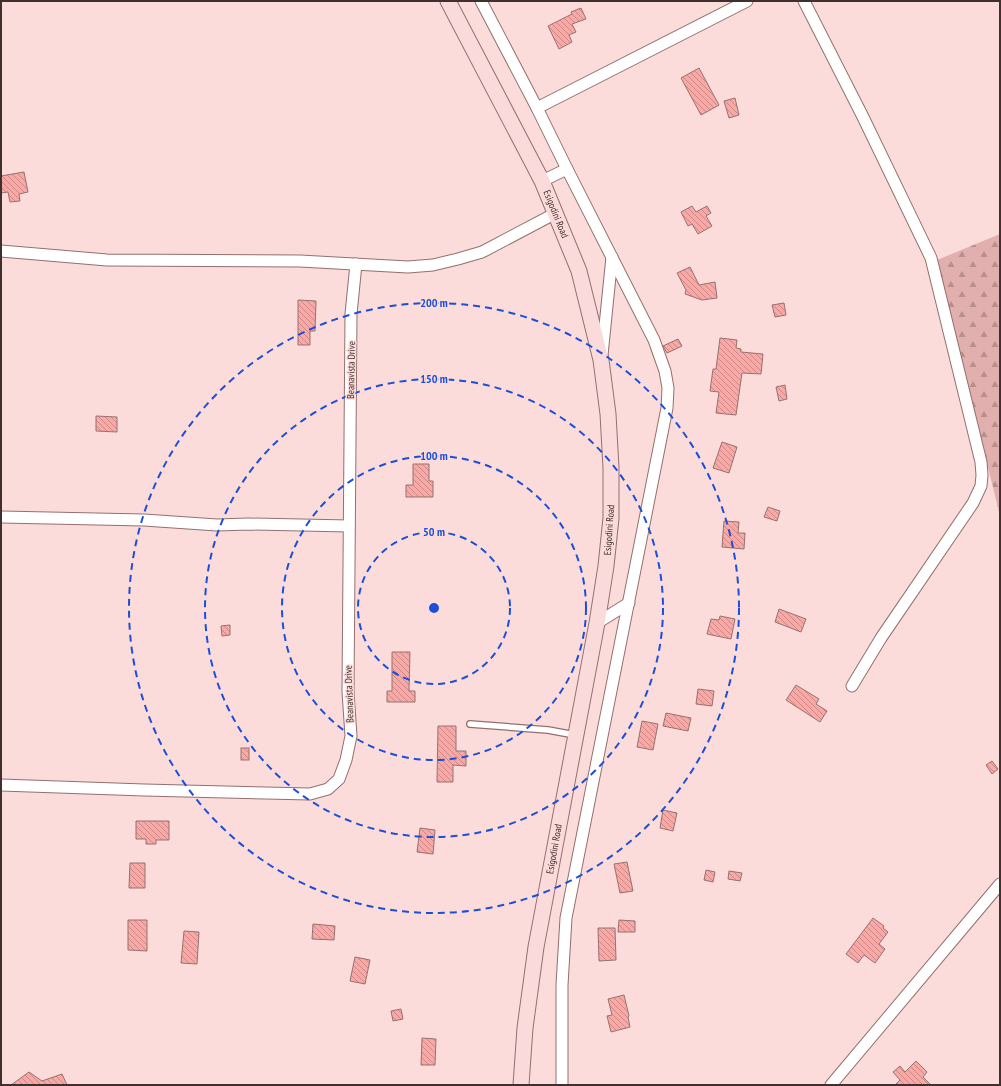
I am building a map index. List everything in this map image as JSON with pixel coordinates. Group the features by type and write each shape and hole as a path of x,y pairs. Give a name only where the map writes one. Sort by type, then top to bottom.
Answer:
{"main road":[{"name":"Esigodini Road","path":"448,1 542,181 579,271 602,360 608,414 611,468 611,518 606,566 597,623 535,955 526,1020 521,1085"}],"street":[{"path":"481,1 537,108 566,169 654,340 665,372 668,388 667,408 566,918 562,985 562,1085"},
{"path":"537,108 747,1"},
{"path":"804,1 931,258 976,442 982,475 981,486 973,503 881,638 852,686"},
{"path":"542,181 566,169"},
{"path":"1,250 106,260 300,261 408,267 433,265 482,252 556,213"},
{"path":"602,360 612,257"},
{"name":"Beanavista Drive","path":"1,785 310,794 328,789 339,779 346,760 351,736 348,692 351,314 356,264"},
{"path":"1,517 144,520 217,525 248,524 349,526"},
{"path":"597,623 628,603"},
{"path":"831,1085 1000,884"}],"lane":[{"path":"470,724 548,730 575,736"}],"green space":[{"path":"1000,234 1000,516 937,260"}],"building":[{"path":"581,8 586,19 572,24 576,32 569,35 572,42 559,49 548,26 572,14 571,12"},
{"path":"699,68 719,105 701,115 681,78"},
{"path":"735,98 739,115 729,118 724,101"},
{"path":"24,172 28,192 19,194 20,201 10,202 8,192 1,193 1,176"},
{"path":"692,206 696,212 707,206 711,213 706,216 712,226 698,234 692,224 688,226 681,212"},
{"path":"690,267 699,285 715,282 717,298 702,300 685,294 686,290 677,273"},
{"path":"298,300 316,301 315,331 310,331 310,345 298,345"},
{"path":"784,303 786,315 775,317 772,305"},
{"path":"720,338 737,340 736,348 741,349 741,352 763,354 761,374 742,373 736,415 716,413 719,392 710,391 713,369 716,369"},
{"path":"678,339 682,346 667,353 663,346"},
{"path":"785,385 787,399 779,401 776,387"},
{"path":"96,416 117,417 117,432 96,431"},
{"path":"722,442 737,447 729,473 713,468"},
{"path":"413,464 429,464 429,481 433,481 433,497 406,497 406,485 413,485"},
{"path":"768,507 780,511 777,521 764,517"},
{"path":"724,521 739,522 738,533 745,533 744,549 722,547"},
{"path":"779,609 806,619 801,632 775,622"},
{"path":"720,616 735,619 731,639 707,634 711,619 719,620"},
{"path":"230,625 230,635 222,636 221,626"},
{"path":"392,652 410,652 409,691 415,691 415,702 387,702 387,691 392,691"},
{"path":"796,685 819,699 816,704 827,711 820,722 786,700"},
{"path":"698,689 714,691 712,706 696,704"},
{"path":"666,713 691,718 688,731 663,726"},
{"path":"642,721 658,724 653,750 637,747"},
{"path":"438,726 456,726 456,751 466,751 466,766 453,765 453,782 437,782"},
{"path":"241,748 249,748 249,760 241,760"},
{"path":"992,761 998,769 992,774 986,765"},
{"path":"663,810 677,813 673,831 660,828"},
{"path":"136,821 169,821 169,840 156,840 156,844 146,844 146,839 136,839"},
{"path":"420,828 435,830 433,854 417,852"},
{"path":"627,862 633,891 620,893 614,864"},
{"path":"130,863 145,863 145,888 129,888"},
{"path":"706,870 715,872 713,882 704,880"},
{"path":"729,871 742,873 740,881 728,879"},
{"path":"873,918 884,926 883,928 888,932 879,944 885,949 875,963 864,955 858,963 846,954"},
{"path":"128,920 147,920 147,951 128,950"},
{"path":"619,920 635,921 635,932 618,932"},
{"path":"313,924 335,926 334,940 312,939"},
{"path":"598,928 615,928 616,960 599,961"},
{"path":"184,931 199,932 197,964 181,963"},
{"path":"355,957 370,960 365,984 350,981"},
{"path":"624,995 630,1027 611,1032 607,1016 612,1015 608,999"},
{"path":"401,1009 403,1019 393,1021 391,1011"},
{"path":"422,1038 436,1039 435,1065 421,1065"},
{"path":"916,1061 927,1072 923,1077 931,1085 895,1085 900,1080 893,1072 900,1066 905,1072"},
{"path":"29,1072 42,1081 62,1074 67,1085 11,1085"}]}
